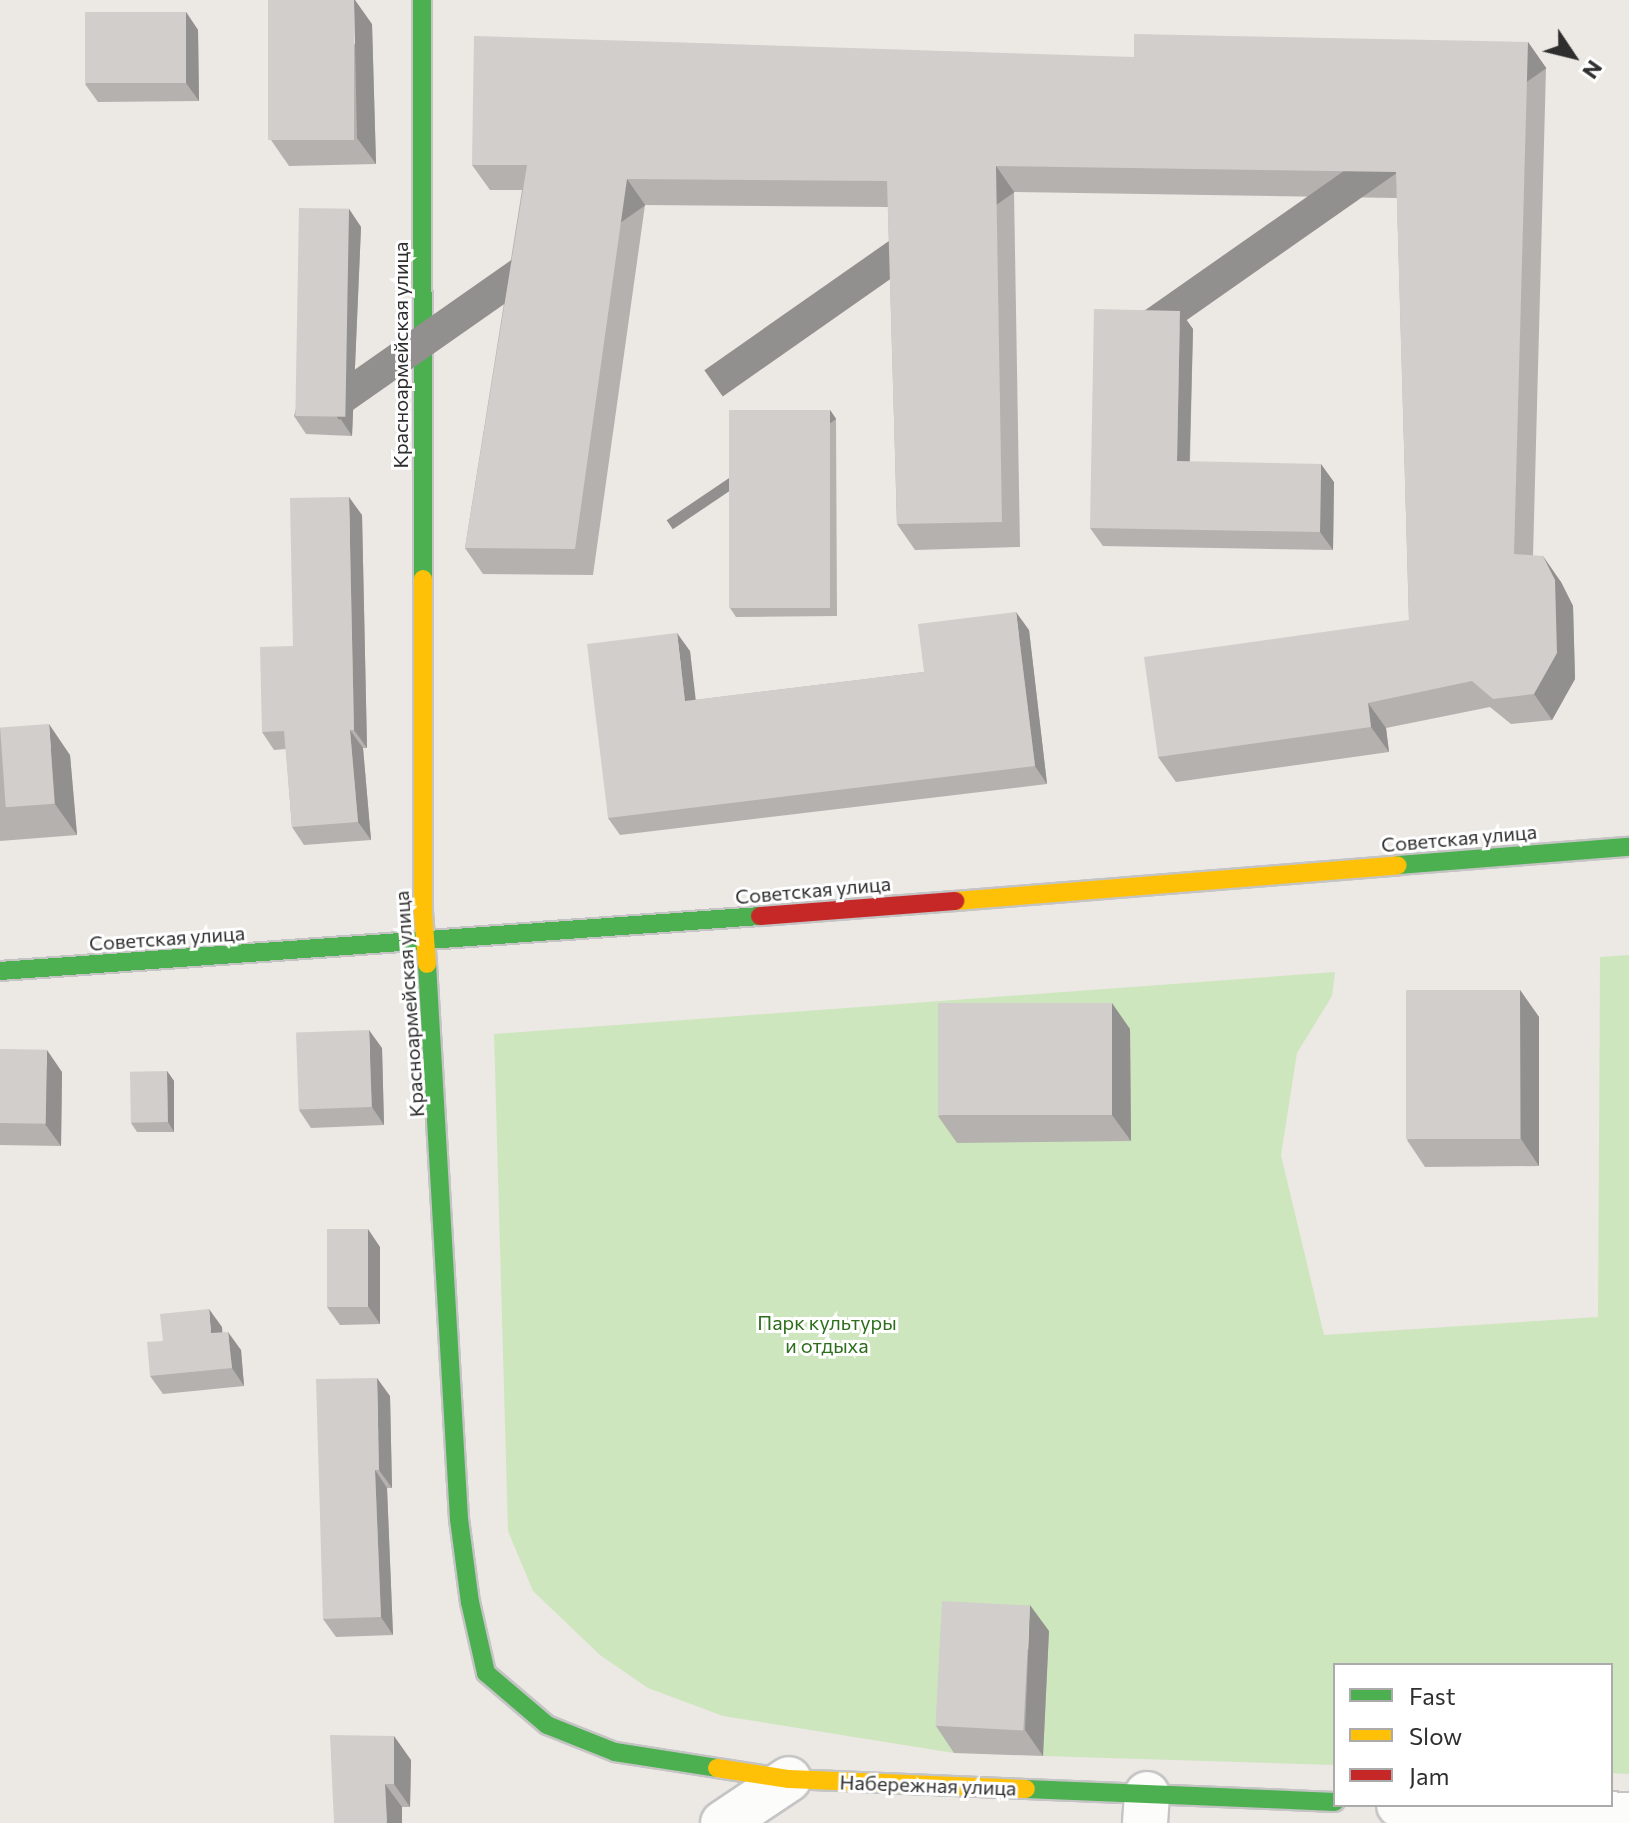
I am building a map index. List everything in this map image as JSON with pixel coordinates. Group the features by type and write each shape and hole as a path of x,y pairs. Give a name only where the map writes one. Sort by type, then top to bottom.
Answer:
{"street":[{"name":"Красноармейская улица","path":"422,0 423,868 459,1519 470,1602 486,1673 547,1725 615,1752 789,1779"},
{"name":"Советская улица","path":"0,971 427,943 1629,847"},
{"name":"Набережная улица","path":"789,1779 1146,1809 1333,1802"},
{"path":"723,1823 789,1779"},
{"path":"1444,1807 1629,1815"}],"green space":[{"name":"Парк культуры и отдыха","path":"1629,955 1629,1774 1613,1773 1613,1663 1333,1663 1333,1765 1043,1756 1049,1632 960,1627 954,1753 723,1716 648,1688 600,1655 533,1591 508,1531 494,1034 1335,972 1332,996 1297,1053 1281,1155 1324,1335 1598,1317 1600,957"}],"building":[{"path":"268,0 354,0 354,140 268,140"},
{"path":"85,12 186,12 186,83 85,83"},
{"path":"1134,34 1528,42 1514,554 1543,556 1555,580 1557,653 1534,694 1493,699 1472,681 1368,703 1371,727 1158,757 1144,657 1409,620 1396,172 996,166 1002,522 897,524 887,181 627,179 575,549 465,548 527,165 472,165 474,36 1134,57"},
{"path":"299,208 349,209 345,417 295,416"},
{"path":"1094,309 1180,311 1177,461 1321,464 1320,532 1090,528"},
{"path":"729,410 830,410 830,608 729,608"},
{"path":"349,497 354,730 350,730 358,822 292,827 284,731 262,732 260,647 293,646 290,498"},
{"path":"1016,612 1035,766 608,818 587,644 677,633 685,701 924,672 918,624"},
{"path":"49,724 55,804 6,807 0,727"},
{"path":"1406,990 1520,990 1520,1139 1406,1139"},
{"path":"938,1003 1112,1003 1112,1115 938,1115"},
{"path":"369,1030 372,1107 299,1110 296,1033"},
{"path":"0,1049 47,1050 46,1124 0,1123"},
{"path":"167,1071 168,1122 131,1123 130,1072"},
{"path":"327,1229 368,1229 368,1307 327,1307"},
{"path":"209,1309 211,1333 228,1332 232,1368 150,1376 147,1342 163,1341 160,1314"},
{"path":"377,1378 379,1470 375,1470 381,1617 323,1619 316,1379"},
{"path":"942,1601 1030,1606 1023,1730 935,1726"},
{"path":"330,1735 394,1736 394,1784 385,1784 387,1823 334,1823"}],"traffic: fast":[{"path":"422,0 423,579"},
{"path":"1398,865 1629,847"},
{"path":"0,971 760,916"},
{"path":"427,964 459,1519 470,1602 486,1673 547,1725 615,1752 717,1768"},
{"path":"1026,1789 1333,1802"}],"traffic: slow":[{"path":"423,579 423,912 427,964"},
{"path":"955,901 1398,865"},
{"path":"717,1768 789,1779 1026,1789"}],"traffic: jam":[{"path":"760,916 955,901"}]}
